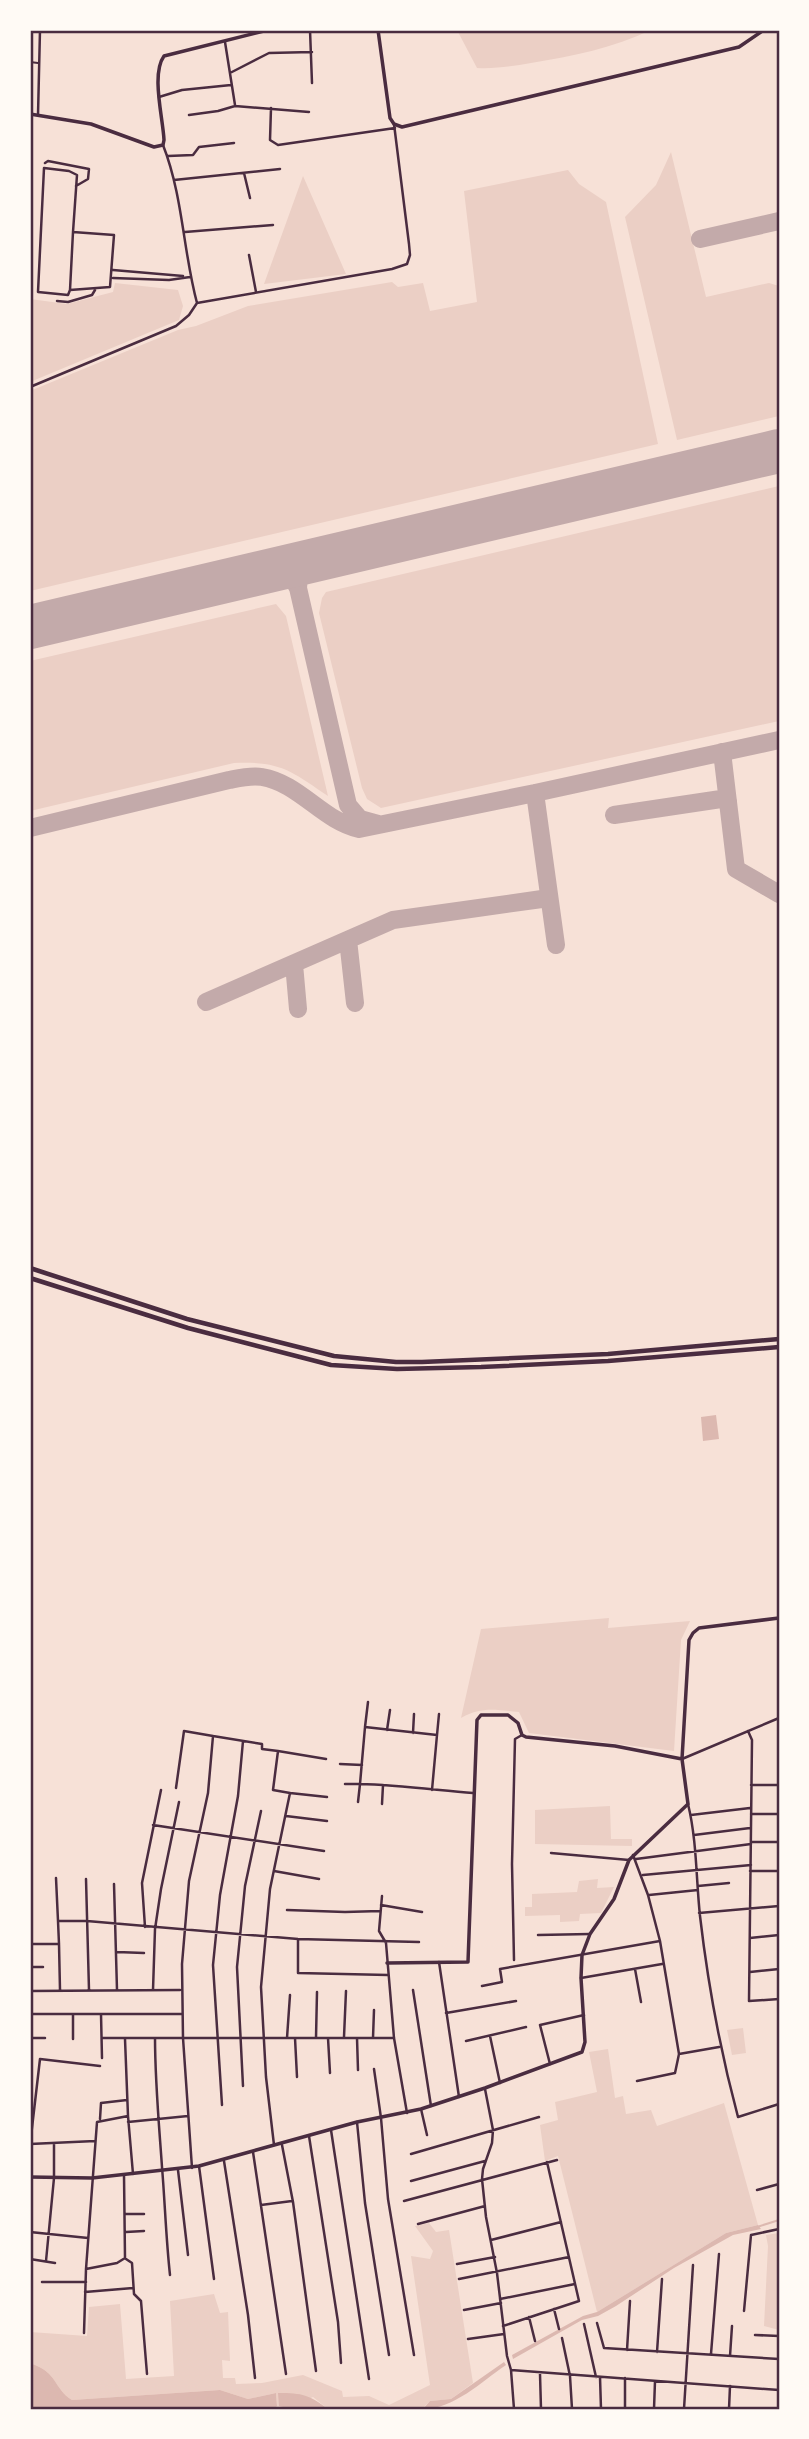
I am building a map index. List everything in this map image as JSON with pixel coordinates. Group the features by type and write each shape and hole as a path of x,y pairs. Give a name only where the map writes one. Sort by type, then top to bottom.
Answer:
{"main road":[{"path":"30,1268 181,1317 334,1356 396,1362 608,1354 779,1339"},
{"path":"30,1278 180,1326 331,1365 397,1369 608,1361 779,1347"},
{"path":"180,1326 181,1317"}],"street":[{"path":"37,115 40,30"},
{"path":"30,387 176,326 190,316 197,303 190,277 185,232 174,180 163,145 159,66 164,57 268,30"},
{"path":"310,30 312,83"},
{"path":"197,303 392,269 407,264 409,244 378,30"},
{"path":"271,108 270,140 278,145 394,126 402,127 739,47 764,30"},
{"path":"225,42 235,106"},
{"path":"230,73 269,53 312,52"},
{"path":"159,97 182,90 231,85"},
{"path":"189,115 235,106 309,112"},
{"path":"30,114 91,124 154,147 163,145"},
{"path":"167,157 193,155 199,148 234,143"},
{"path":"45,163 48,161 89,169 88,179 76,186"},
{"path":"44,168 69,171 76,175 73,232 68,295 38,292 44,168"},
{"path":"174,180 280,169"},
{"path":"244,173 250,198"},
{"path":"185,232 273,225"},
{"path":"70,290 110,288 113,270 114,235 73,232"},
{"path":"249,255 256,292"},
{"path":"113,270 190,277"},
{"path":"112,278 169,280 190,277"},
{"path":"57,301 68,302 92,295 95,290"},
{"path":"779,1618 699,1628 693,1633 690,1640 682,1759 695,1850 699,1913 720,2047 738,2117 779,2104"},
{"path":"358,1802 368,1702"},
{"path":"387,1730 390,1710"},
{"path":"413,1732 415,1714"},
{"path":"432,1790 439,1714"},
{"path":"387,1963 468,1962 477,1720 481,1715 508,1715 518,1723 522,1735"},
{"path":"514,1960 512,1864 516,1739 522,1735 615,1746 682,1759 779,1718"},
{"path":"365,1727 437,1735"},
{"path":"176,1788 184,1731 262,1744 262,1749 326,1759"},
{"path":"748,1731 752,1740 749,2001 779,1999"},
{"path":"192,2168 182,1990 189,1881 208,1793 213,1736"},
{"path":"222,2105 213,1965 243,1741"},
{"path":"278,1751 273,1790 327,1797"},
{"path":"340,1764 362,1765"},
{"path":"345,1784 383,1784 473,1793"},
{"path":"382,1804 383,1784"},
{"path":"751,1785 779,1785"},
{"path":"145,1927 142,1883 161,1790"},
{"path":"274,2147 261,1987 274,1871 290,1793"},
{"path":"153,1990 155,1929 162,1879 179,1802"},
{"path":"30,2177 92,2178 178,2170 224,2161 357,2122 431,2106 582,2052 586,2042 582,1955 590,1934 614,1899 632,1858 688,1804"},
{"path":"691,1815 750,1808"},
{"path":"243,2086 237,1987 240,1935 245,1886 261,1811"},
{"path":"751,1814 779,1814"},
{"path":"286,1815 327,1821"},
{"path":"153,1825 324,1851"},
{"path":"693,1835 750,1828"},
{"path":"551,1853 632,1858 779,1842"},
{"path":"632,1858 648,1895 660,1941 679,2054 675,2073 637,2081"},
{"path":"641,1875 751,1865"},
{"path":"274,1871 319,1880"},
{"path":"750,1871 779,1871"},
{"path":"56,1878 60,1990"},
{"path":"86,1879 89,1990"},
{"path":"648,1895 729,1883"},
{"path":"114,1884 117,1990"},
{"path":"382,1896 379,1931 386,1943 394,2038 407,2113"},
{"path":"381,1905 422,1912"},
{"path":"699,1913 779,1906"},
{"path":"287,1910 380,1911"},
{"path":"58,1921 87,1921 299,1940 419,1942"},
{"path":"538,1935 590,1934"},
{"path":"750,1938 779,1935"},
{"path":"299,1940 298,1973 388,1975"},
{"path":"482,1986 502,1982 500,1969 660,1941"},
{"path":"30,1944 59,1944"},
{"path":"117,1952 144,1953"},
{"path":"439,1962 459,2097"},
{"path":"581,1978 662,1964"},
{"path":"30,1967 43,1967"},
{"path":"635,1969 641,2002"},
{"path":"750,1972 779,1969"},
{"path":"30,1990 182,1990"},
{"path":"413,1990 431,2106"},
{"path":"344,2038 346,1991"},
{"path":"316,2038 317,1992"},
{"path":"287,2038 290,1995"},
{"path":"446,2013 516,2001"},
{"path":"373,2038 374,2010"},
{"path":"30,2014 182,2014"},
{"path":"73,2014 73,2039"},
{"path":"101,2014 102,2058"},
{"path":"550,2063 540,2025 583,2015"},
{"path":"466,2041 526,2027"},
{"path":"490,2036 500,2083"},
{"path":"30,2038 45,2038"},
{"path":"102,2038 394,2038"},
{"path":"125,2038 133,2174"},
{"path":"155,2038 164,2226 170,2275"},
{"path":"295,2038 297,2077"},
{"path":"328,2038 330,2073"},
{"path":"357,2038 358,2070"},
{"path":"679,2054 720,2047"},
{"path":"96,2141 30,2144 32,2103 40,2059 100,2066"},
{"path":"374,2069 388,2199 414,2356"},
{"path":"485,2088 493,2130 482,2179 511,2370 514,2409"},
{"path":"84,2333 97,2122 100,2120 101,2103 127,2101"},
{"path":"421,2109 428,2135"},
{"path":"100,2120 128,2116"},
{"path":"128,2122 188,2116"},
{"path":"411,2154 539,2117"},
{"path":"357,2122 365,2203 389,2355"},
{"path":"331,2130 369,2379"},
{"path":"309,2136 338,2322 341,2363"},
{"path":"46,2261 54,2178 54,2143"},
{"path":"282,2145 316,2371"},
{"path":"253,2152 286,2374"},
{"path":"404,2201 557,2160"},
{"path":"224,2161 255,2378"},
{"path":"411,2181 485,2161"},
{"path":"503,2326 579,2301 547,2162"},
{"path":"199,2166 214,2279"},
{"path":"178,2170 188,2255"},
{"path":"124,2175 125,2258"},
{"path":"757,2190 779,2184"},
{"path":"261,2205 292,2201"},
{"path":"418,2224 485,2206"},
{"path":"126,2214 144,2214"},
{"path":"491,2240 561,2222"},
{"path":"744,2311 751,2235 779,2229"},
{"path":"126,2232 144,2231"},
{"path":"30,2232 88,2238"},
{"path":"711,2354 719,2254"},
{"path":"459,2279 569,2257"},
{"path":"86,2269 117,2263 125,2258"},
{"path":"125,2258 132,2263 134,2295 141,2301 147,2374"},
{"path":"457,2264 495,2258"},
{"path":"30,2259 55,2263"},
{"path":"684,2409 693,2265"},
{"path":"657,2351 662,2279"},
{"path":"41,2282 86,2282"},
{"path":"464,2310 575,2284"},
{"path":"85,2292 133,2288"},
{"path":"627,2350 630,2301"},
{"path":"554,2309 559,2329"},
{"path":"529,2317 535,2342"},
{"path":"597,2323 604,2348 779,2359"},
{"path":"584,2324 598,2377 601,2409"},
{"path":"730,2356 732,2326"},
{"path":"468,2339 504,2334"},
{"path":"755,2335 779,2336"},
{"path":"562,2338 570,2376 572,2409"},
{"path":"511,2370 779,2390"},
{"path":"540,2373 541,2409"},
{"path":"625,2378 625,2409"},
{"path":"654,2409 655,2380"},
{"path":"729,2409 730,2386"}],"lane":[{"path":"30,62 39,63"}],"shaded area":[{"path":"457,30 651,30 607,47 577,54 498,68 477,68"},
{"path":"671,152 706,297 769,283 779,286 779,416 677,440 625,217 656,185"},
{"path":"568,170 579,184 606,202 658,444 30,591 30,391 178,330 248,306 392,282 398,287 423,283 430,311 477,302 464,191"},
{"path":"303,176 346,274 264,284"},
{"path":"115,283 178,290 183,306 179,320 30,382 30,299 67,304 113,292"},
{"path":"779,486 779,721 381,808 367,799 319,613 326,592"},
{"path":"276,604 286,616 328,796 285,769 263,764 234,763 30,811 30,661"},
{"path":"716,1415 719,1439 703,1441 701,1417"},
{"path":"609,1618 608,1628 690,1621 681,1640 674,1751 529,1733 519,1712 483,1710 461,1718 481,1629"},
{"path":"610,1806 611,1839 632,1839 632,1846 535,1844 535,1810"},
{"path":"598,1879 597,1888 614,1887 601,1913 580,1914 579,1921 560,1922 560,1915 525,1916 525,1907 532,1907 532,1894 577,1892 579,1881"},
{"path":"743,2028 746,2053 732,2055 727,2030"},
{"path":"608,2049 615,2098 623,2096 626,2114 651,2110 657,2126 724,2103 758,2225 726,2233 597,2312 558,2156 545,2161 540,2125 558,2120 555,2102 597,2092 589,2052"},
{"path":"429,2223 436,2232 449,2230 473,2383 451,2399 430,2401 422,2409 328,2409 313,2397 291,2409 275,2409 276,2393 248,2399 220,2390 72,2400 46,2371 30,2363 30,2332 87,2336 89,2307 120,2304 126,2379 174,2376 170,2301 214,2294 220,2313 228,2312 230,2361 222,2360 223,2378 235,2378 236,2384 262,2383 303,2375 342,2391 343,2397 369,2396 389,2405 430,2385 411,2256 430,2259 433,2251 415,2226"},
{"path":"758,2225 761,2229 733,2235 674,2268 616,2306 598,2316 582,2320 513,2359 512,2355 583,2316 597,2312 726,2233"},
{"path":"779,2233 779,2330 764,2326 768,2246 766,2235"},
{"path":"504,2362 506,2365 456,2400 446,2405 423,2409 430,2401 451,2399"},
{"path":"30,2363 46,2371 61,2391 72,2400 220,2390 248,2399 276,2393 277,2406 275,2409 30,2409"},
{"path":"278,2393 305,2396 328,2409 291,2409 279,2406"}],"waterway":[{"path":"757,2227 779,2220"}],"taxiway":[{"path":"700,239 779,221"},
{"path":"298,588 299,575 308,561"},
{"path":"277,568 291,576 298,588 348,805 360,819 378,824"},
{"path":"30,828 254,776 288,787 334,818 359,829 779,740"},
{"path":"722,752 736,869 779,894"},
{"path":"535,793 556,945"},
{"path":"614,815 721,799 728,801"},
{"path":"206,1002 393,920 549,898"},
{"path":"348,940 355,1003"},
{"path":"294,964 298,1009"}],"runway":[{"path":"30,627 779,451"}]}
